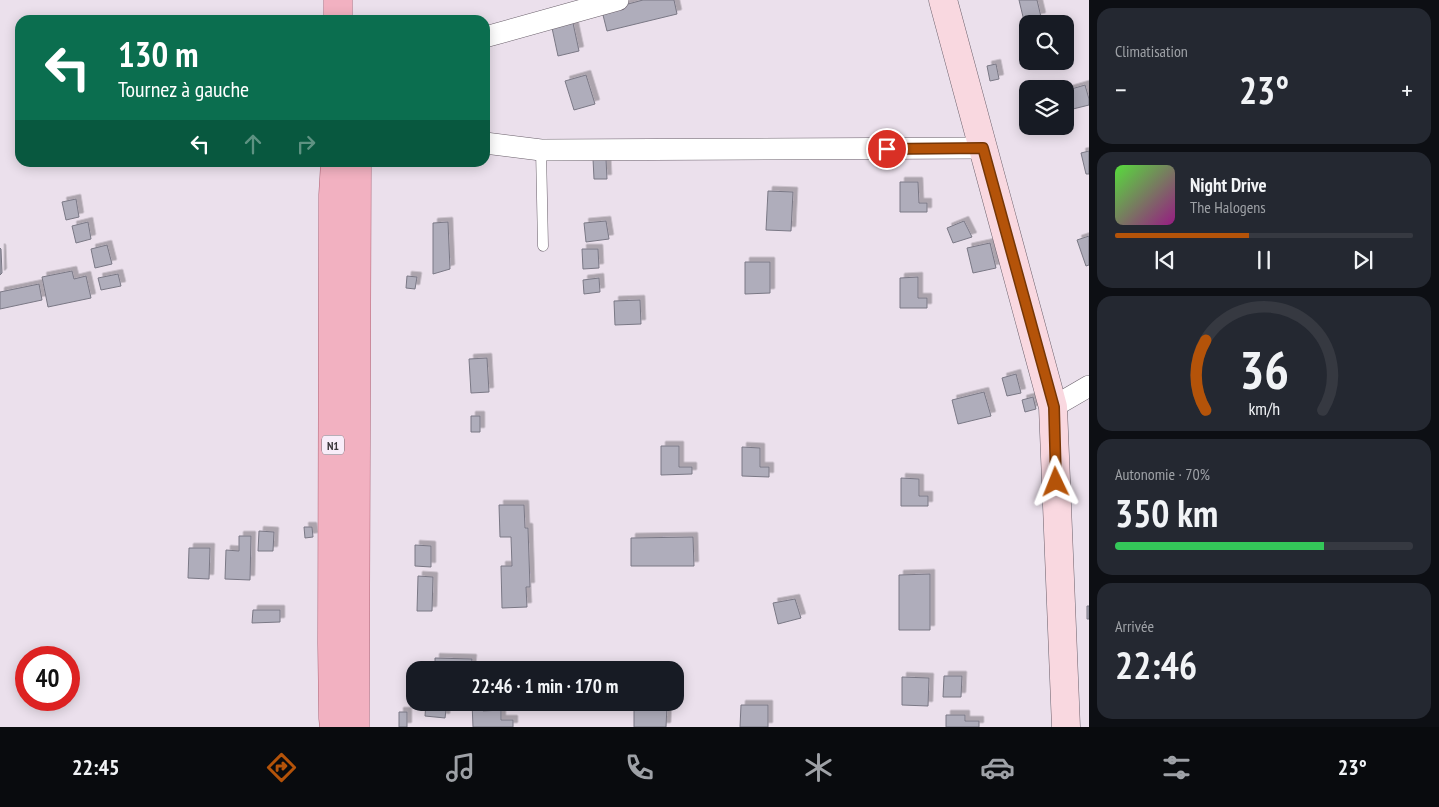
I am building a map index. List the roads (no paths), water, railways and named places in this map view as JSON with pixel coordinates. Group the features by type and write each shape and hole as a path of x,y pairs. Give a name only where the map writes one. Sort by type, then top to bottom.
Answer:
{"main road":[{"path":"338,0 338,15"},
{"path":"356,0 356,15"},
{"name":"N1","path":"334,167 332,614 334,727"},
{"name":"N1","path":"355,727 357,167"}],"street":[{"path":"490,36 618,0"},
{"path":"943,0 1054,407 1066,727"},
{"path":"490,144 541,150 983,148"},
{"path":"1054,407 1089,386"}],"lane":[{"path":"541,150 543,246"}]}
